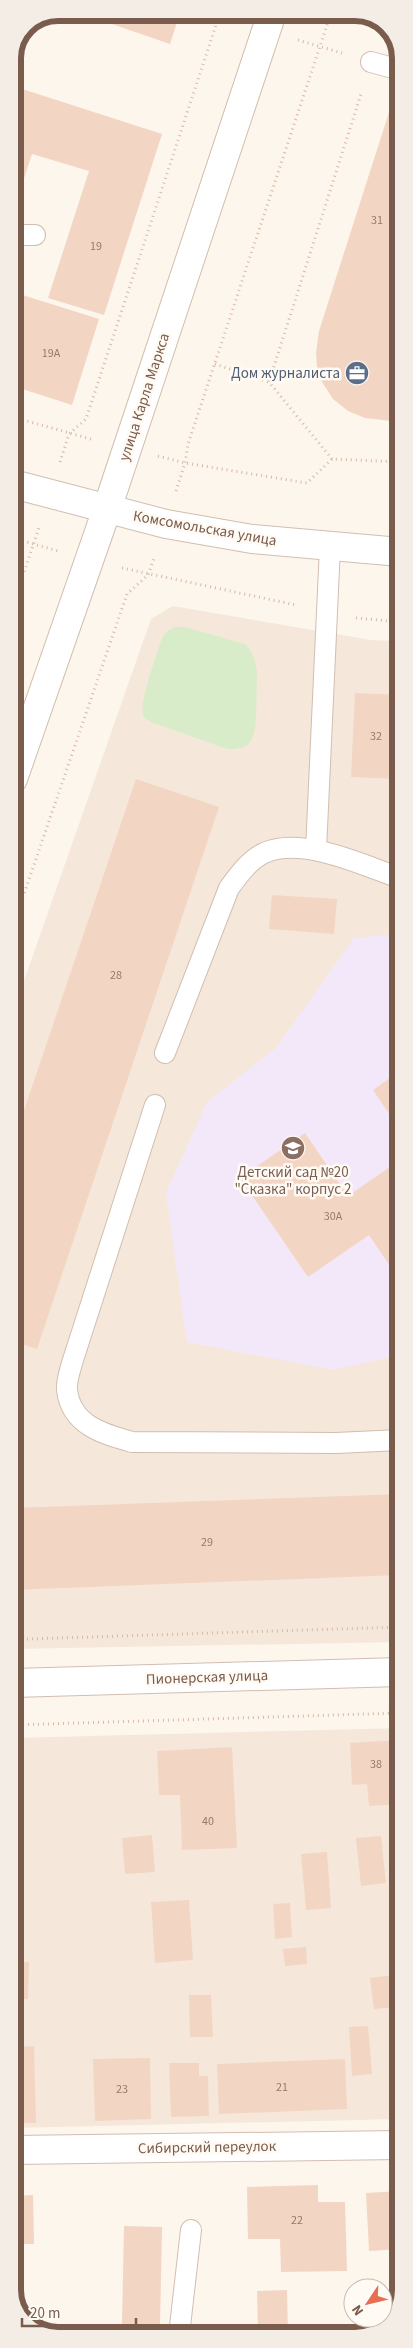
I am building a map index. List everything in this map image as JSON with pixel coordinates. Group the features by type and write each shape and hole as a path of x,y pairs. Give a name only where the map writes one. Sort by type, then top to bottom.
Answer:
{"street":[{"name":"улица Карла Маркса","path":"21,755 107,509 269,21"},
{"name":"Комсомольская улица","path":"21,486 166,524 252,539 330,548 391,551"},
{"name":"Пионерская улица","path":"22,1683 392,1672"},
{"name":"Сибирский переулок","path":"22,2150 392,2145"}],"lane":[{"path":"371,62 391,68"},
{"path":"21,235 34,235"},
{"path":"316,850 330,548"},
{"path":"165,1052 229,888 243,869 263,853 281,848 316,850 391,875"},
{"path":"154,1104 72,1363 66,1389 71,1408 81,1421 101,1434 132,1442 336,1443 392,1440"},
{"path":"181,2327 191,2230"}],"path":[{"path":"21,420 69,434 86,419 218,21"},
{"path":"269,21 319,46 371,62 269,382"},
{"path":"328,21 188,444 185,463 307,483 332,459 391,462"},
{"path":"215,364 269,382 332,459"},
{"path":"21,540 33,544 21,580"},
{"path":"21,902 128,594 148,575 363,619 391,621"},
{"path":"27,1639 392,1627"},
{"path":"22,1725 392,1713"}],"shaded area":[{"path":"173,606 371,640 391,641 392,1642 22,1649 21,988 151,619"},
{"name":"Детский сад №20 \"Сказка\" корпус 2","path":"391,935 392,1357 333,1370 187,1342 166,1193 207,1102 276,1048 354,938"},
{"path":"392,1728 392,2119 22,2128 22,1738"}],"green space":[{"path":"175,627 185,627 245,644 250,650 255,661 257,673 256,714 255,730 246,746 227,749 151,722 144,717 144,699 162,638 167,631"}],"building":[{"path":"103,21 177,21 170,44"},
{"path":"21,89 162,134 104,315 48,298 89,171 32,154 21,188"},
{"path":"391,106 391,421 365,418 348,411 333,399 322,382 317,367 316,353 319,331"},
{"path":"21,295 99,319 72,405 21,389"},
{"path":"355,693 391,695 391,779 351,777"},
{"path":"136,779 219,807 37,1349 22,1344 21,1118"},
{"path":"272,895 337,899 334,934 269,929"},
{"path":"391,1077 391,1117 373,1090"},
{"path":"305,1133 348,1196 391,1166 392,1268 369,1235 308,1277 240,1178"},
{"path":"392,1494 392,1575 22,1590 22,1508"},
{"path":"392,1740 392,1805 369,1806 367,1784 352,1785 350,1743"},
{"path":"232,1747 237,1848 182,1850 180,1795 159,1795 157,1751"},
{"path":"152,1835 155,1872 125,1874 122,1838"},
{"path":"381,1836 386,1883 361,1886 356,1838"},
{"path":"327,1852 331,1908 306,1910 301,1854"},
{"path":"189,1900 193,1960 155,1963 151,1902"},
{"path":"290,1903 292,1937 275,1939 273,1904"},
{"path":"306,1947 307,1964 285,1966 283,1949"},
{"path":"22,1962 29,1962 28,1999 22,1999"},
{"path":"392,1975 392,2007 374,2009 370,1978"},
{"path":"189,1995 211,1995 213,2037 190,2037"},
{"path":"368,2026 372,2074 352,2076 349,2027"},
{"path":"34,2046 36,2123 22,2123 22,2047"},
{"path":"150,2058 151,2119 95,2121 93,2059"},
{"path":"345,2059 347,2109 219,2114 217,2064"},
{"path":"169,2063 199,2063 199,2076 208,2076 209,2116 171,2117"},
{"path":"318,2185 318,2202 345,2202 347,2271 281,2272 280,2239 248,2239 247,2187"},
{"path":"392,2191 392,2250 369,2251 366,2193"},
{"path":"33,2195 34,2244 22,2244 22,2196"},
{"path":"124,2226 162,2227 160,2325 122,2324"},
{"path":"287,2290 288,2326 258,2326 257,2291"}],"place":[{"name":"Дом журналиста","path":"357,373"},
{"name":"Детский сад №20 \"Сказка\" корпус 2","path":"293,1148"}]}
